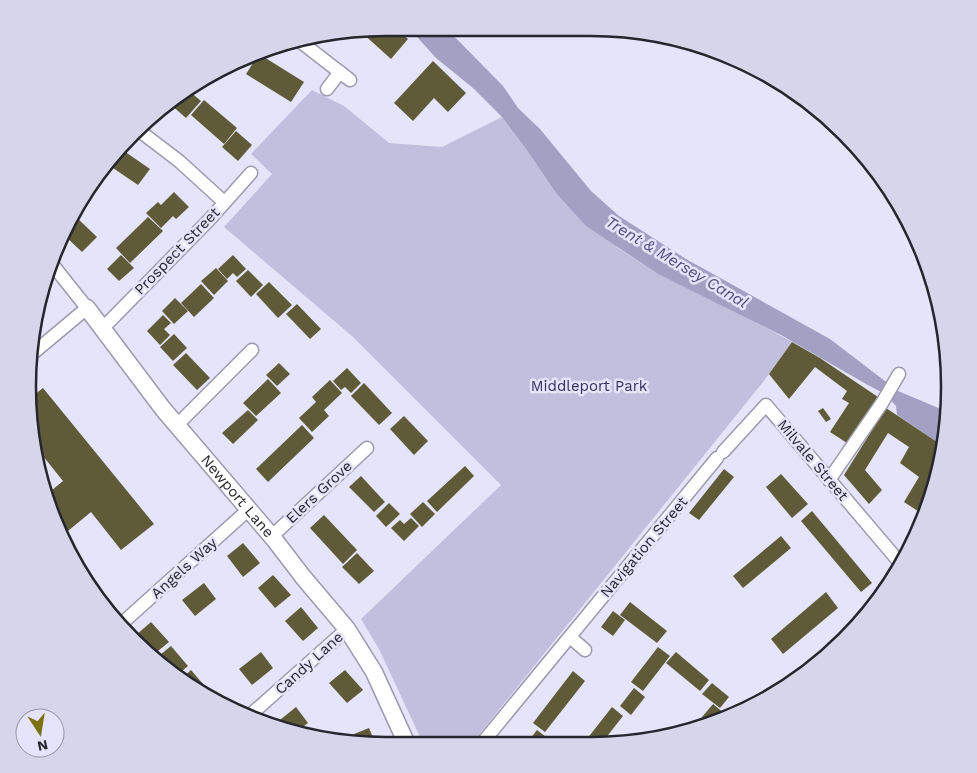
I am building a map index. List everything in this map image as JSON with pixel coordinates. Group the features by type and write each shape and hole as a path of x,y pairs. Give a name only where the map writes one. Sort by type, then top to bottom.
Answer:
{"street":[{"path":"306,46 345,76 327,89"},
{"path":"144,134 179,161 224,202"},
{"name":"Prospect Street","path":"103,328 251,173"},
{"name":"Newport Lane","path":"57,270 177,425 347,629 374,672 404,737"},
{"path":"38,349 87,308"},
{"path":"177,425 252,350"},
{"path":"829,480 882,403 899,374"},
{"name":"Milvale Street","path":"720,455 766,405 896,558"},
{"name":"Elers Grove","path":"271,537 367,448"},
{"name":"Navigation Street","path":"487,737 720,455"},
{"name":"Angels Way","path":"126,620 248,510"},
{"name":"Candy Lane","path":"255,711 347,629"},
{"path":"570,637 585,650"}],"green space":[{"name":"Middleport Park","path":"312,90 344,106 389,143 442,147 502,117 556,193 618,248 658,274 730,308 792,342 763,382 477,737 420,737 379,649 361,619 501,485 352,336 224,227 272,174 251,154"}],"water":[{"name":"Trent & Mersey Canal","path":"416,36 454,36 503,86 518,108 540,129 591,191 619,216 686,259 830,339 898,391 940,409 936,442 897,415 896,406 885,394 781,335 658,274 586,226 556,193 502,117 473,88 436,58"}],"building":[{"path":"404,36 408,39 391,59 367,37"},
{"path":"266,58 304,82 291,102 246,74 254,62"},
{"path":"433,61 466,93 448,112 434,98 413,121 394,103"},
{"path":"193,94 201,101 186,118 174,108"},
{"path":"204,100 237,128 224,144 191,115"},
{"path":"236,131 252,145 238,161 222,147"},
{"path":"126,153 150,169 138,185 113,168"},
{"path":"174,192 189,207 176,219 173,216 161,228 146,213 158,202 161,205"},
{"path":"148,217 163,231 130,263 116,248"},
{"path":"79,219 97,237 82,252 69,239"},
{"path":"121,255 134,268 119,281 107,269"},
{"path":"233,255 246,269 237,277 233,273 227,279 218,269"},
{"path":"216,268 228,281 214,295 201,281"},
{"path":"248,270 263,285 251,297 236,281"},
{"path":"269,282 292,305 278,318 256,294"},
{"path":"201,284 214,298 194,317 181,303"},
{"path":"175,298 188,311 174,324 162,311"},
{"path":"297,304 321,329 310,339 286,314"},
{"path":"163,315 171,323 164,329 170,335 160,345 147,331"},
{"path":"174,334 187,348 173,361 160,347"},
{"path":"792,342 820,358 878,397 847,443 830,432 849,403 842,399 847,391 815,367 789,399 769,374"},
{"path":"186,353 210,378 197,390 173,365"},
{"path":"279,363 290,374 277,386 266,375"},
{"path":"347,368 361,383 351,393 345,387 341,390 333,381"},
{"path":"268,379 281,393 256,416 243,403"},
{"path":"330,380 342,393 324,410 329,416 312,432 299,418 316,402 312,397"},
{"path":"364,383 392,413 379,425 351,396"},
{"path":"43,388 154,524 121,550 91,512 68,531 52,490 63,481 43,455 39,432 36,393"},
{"path":"823,408 831,419 826,422 818,411"},
{"path":"886,408 936,442 929,477 918,511 904,502 919,477 900,463 909,447 888,433 865,470 882,490 869,504 844,475"},
{"path":"248,410 258,420 233,444 222,433"},
{"path":"404,416 428,441 414,455 390,429"},
{"path":"302,425 314,438 268,482 256,469"},
{"path":"465,466 474,476 437,512 427,501"},
{"path":"724,469 734,477 699,520 689,513"},
{"path":"781,474 808,504 792,518 766,487"},
{"path":"361,476 385,502 374,512 349,487"},
{"path":"423,502 435,514 422,527 410,514"},
{"path":"389,503 400,514 386,527 376,516"},
{"path":"812,511 872,583 861,592 801,521"},
{"path":"324,515 357,550 343,564 310,528"},
{"path":"411,518 419,526 404,541 391,528 400,520 404,524"},
{"path":"781,536 791,548 743,588 733,576"},
{"path":"243,543 260,563 243,577 227,556"},
{"path":"357,553 374,571 359,584 342,567"},
{"path":"273,575 291,595 275,608 258,588"},
{"path":"204,583 216,599 195,616 182,600"},
{"path":"826,592 838,608 783,654 771,639"},
{"path":"630,602 667,631 657,643 620,615"},
{"path":"301,607 318,628 303,641 285,621"},
{"path":"613,611 625,620 613,636 601,627"},
{"path":"151,622 169,642 158,651 138,633"},
{"path":"171,646 188,666 182,671 161,654"},
{"path":"658,647 670,656 643,691 631,682"},
{"path":"261,652 273,668 252,685 239,669"},
{"path":"676,652 709,680 700,691 666,663"},
{"path":"191,670 205,686 192,678 187,674"},
{"path":"345,670 363,690 347,703 329,683"},
{"path":"573,671 585,681 545,732 533,723"},
{"path":"712,683 729,697 720,708 702,694"},
{"path":"634,688 645,697 631,715 620,706"},
{"path":"713,704 722,711 703,718 701,719"},
{"path":"296,707 308,723 303,727 280,720"},
{"path":"612,707 623,716 607,736 588,737"},
{"path":"369,728 372,736 364,736 352,735"},
{"path":"537,730 546,737 532,737"}]}
